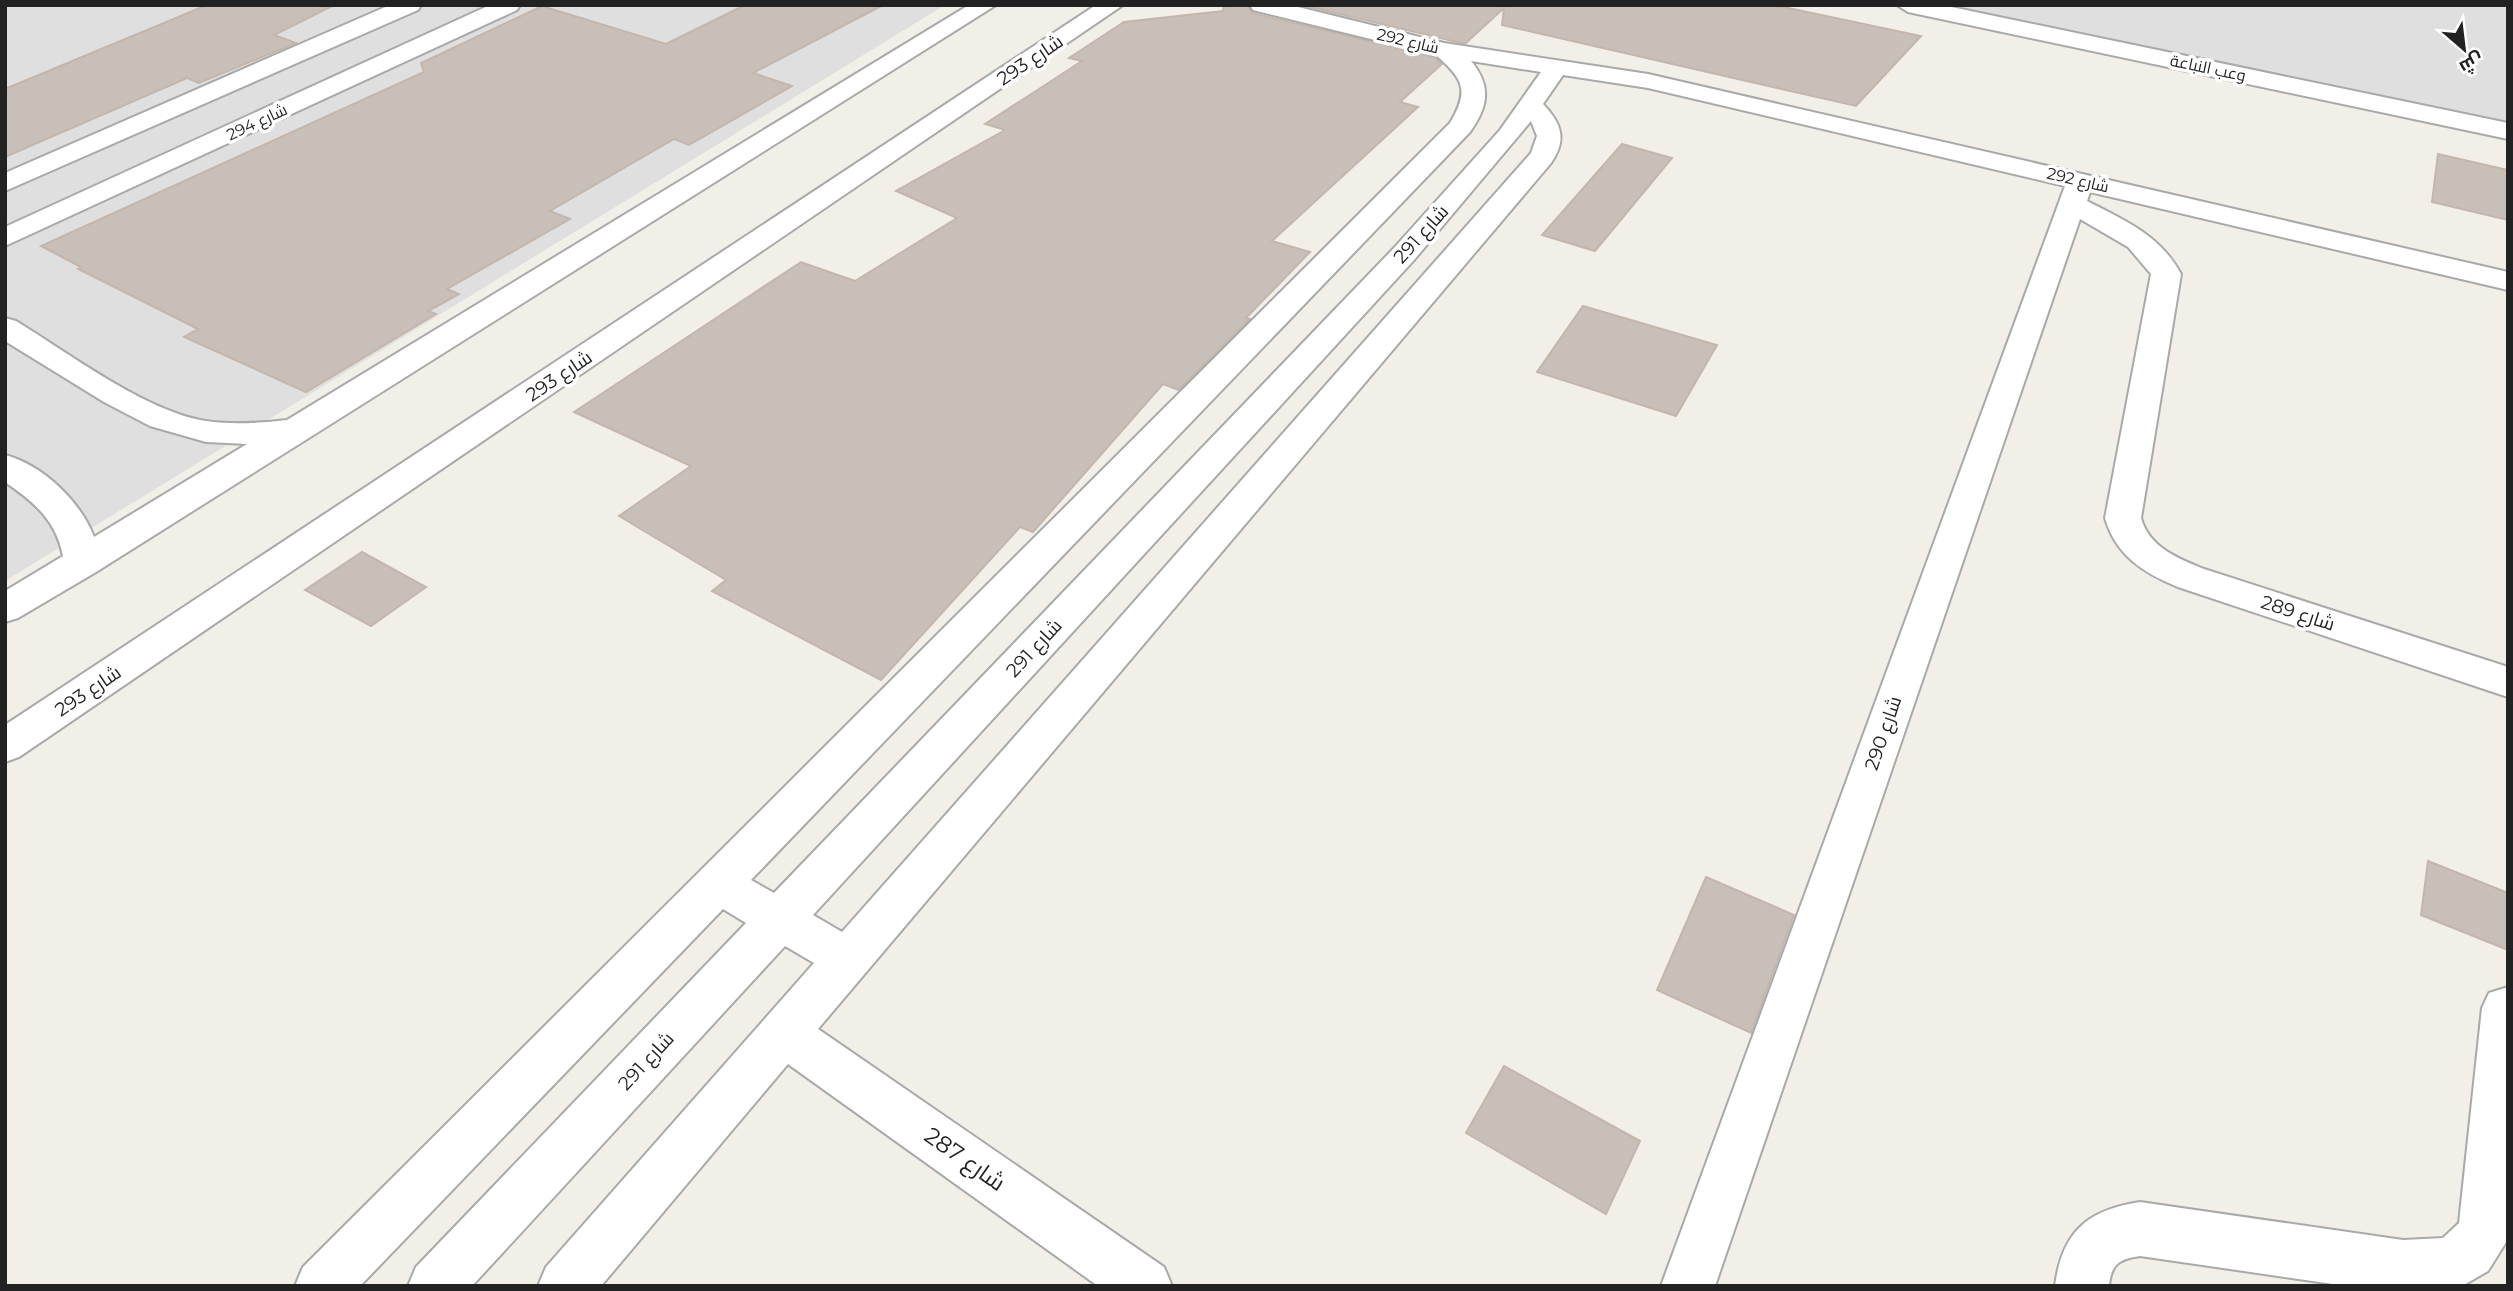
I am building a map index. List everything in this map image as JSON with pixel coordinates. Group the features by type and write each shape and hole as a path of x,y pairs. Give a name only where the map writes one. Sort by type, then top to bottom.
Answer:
{"street":[{"path":"5,183 410,5"},
{"name":"شارع 294","path":"5,238 509,5"},
{"path":"5,609 985,5"},
{"name":"شارع 293","path":"5,746 1112,5"},
{"name":"شارع 292","path":"1261,5 1442,38 1557,67 1648,81 2076,192 2508,281"},
{"name":"شارع 292","path":"1352,5 1442,38"},
{"name":"وعب النباعة","path":"1908,5 2508,131"},
{"path":"322,1286 1461,127 1476,100 1476,87 1471,74 1442,38"},
{"name":"شارع 291","path":"435,1286 1404,254 1531,106 1557,67"},
{"path":"565,1286 1548,149 1551,131 1531,106"},
{"name":"شارع 289","path":"2076,192 2144,246 2162,265 2166,274 2123,518 2125,531 2149,558 2169,569 2508,682"},
{"name":"شارع 290","path":"1688,1286 2076,192"},
{"path":"1404,254 1446,267"},
{"path":"5,327 153,418 175,427 232,435 301,429"},
{"path":"1335,327 1381,342"},
{"path":"5,466 58,505 72,523 83,563"},
{"path":"1027,570 1084,594"},
{"path":"1055,626 1113,653"},
{"path":"719,884 848,959"},
{"path":"2082,1286 2083,1272 2090,1253 2101,1240 2119,1231 2140,1229 2433,1269 2456,1262 2475,1250 2485,1230 2506,1008"},
{"name":"شارع 287","path":"784,1032 1145,1286"}],"shaded area":[{"path":"5,5 945,5 5,581"},
{"path":"1925,5 2508,5 2508,126"}],"building":[{"path":"207,5 334,5 274,35 296,43 199,83 187,78 5,157 5,89"},
{"path":"745,5 883,5 753,73 792,86 689,145 674,139 550,211 570,219 447,289 459,294 428,311 436,314 306,392 184,337 198,329 78,269 81,267 41,246 424,72 421,63 542,6 666,44"},
{"path":"1224,5 1248,5 1252,13 1435,57 1442,64 1400,102 1418,107 1272,241 1310,252 1246,318 1250,319 1179,390 1163,384 1033,532 1020,527 881,680 712,591 726,580 619,516 691,466 574,412 801,262 855,281 957,218 896,191 1005,130 985,124 1082,61 1069,58 1124,22 1223,11"},
{"path":"1302,5 1774,5 1921,36 1856,106 1502,25 1504,8 1465,44"},
{"path":"1622,144 1672,158 1595,251 1542,235"},
{"path":"2438,154 2508,170 2508,220 2432,202"},
{"path":"1583,306 1717,345 1676,416 1537,372"},
{"path":"362,552 426,587 371,626 305,590"},
{"path":"2428,861 2508,893 2508,950 2421,915"},
{"path":"1706,877 1794,915 1751,1033 1657,990"},
{"path":"1504,1066 1640,1141 1606,1214 1466,1133"}]}
